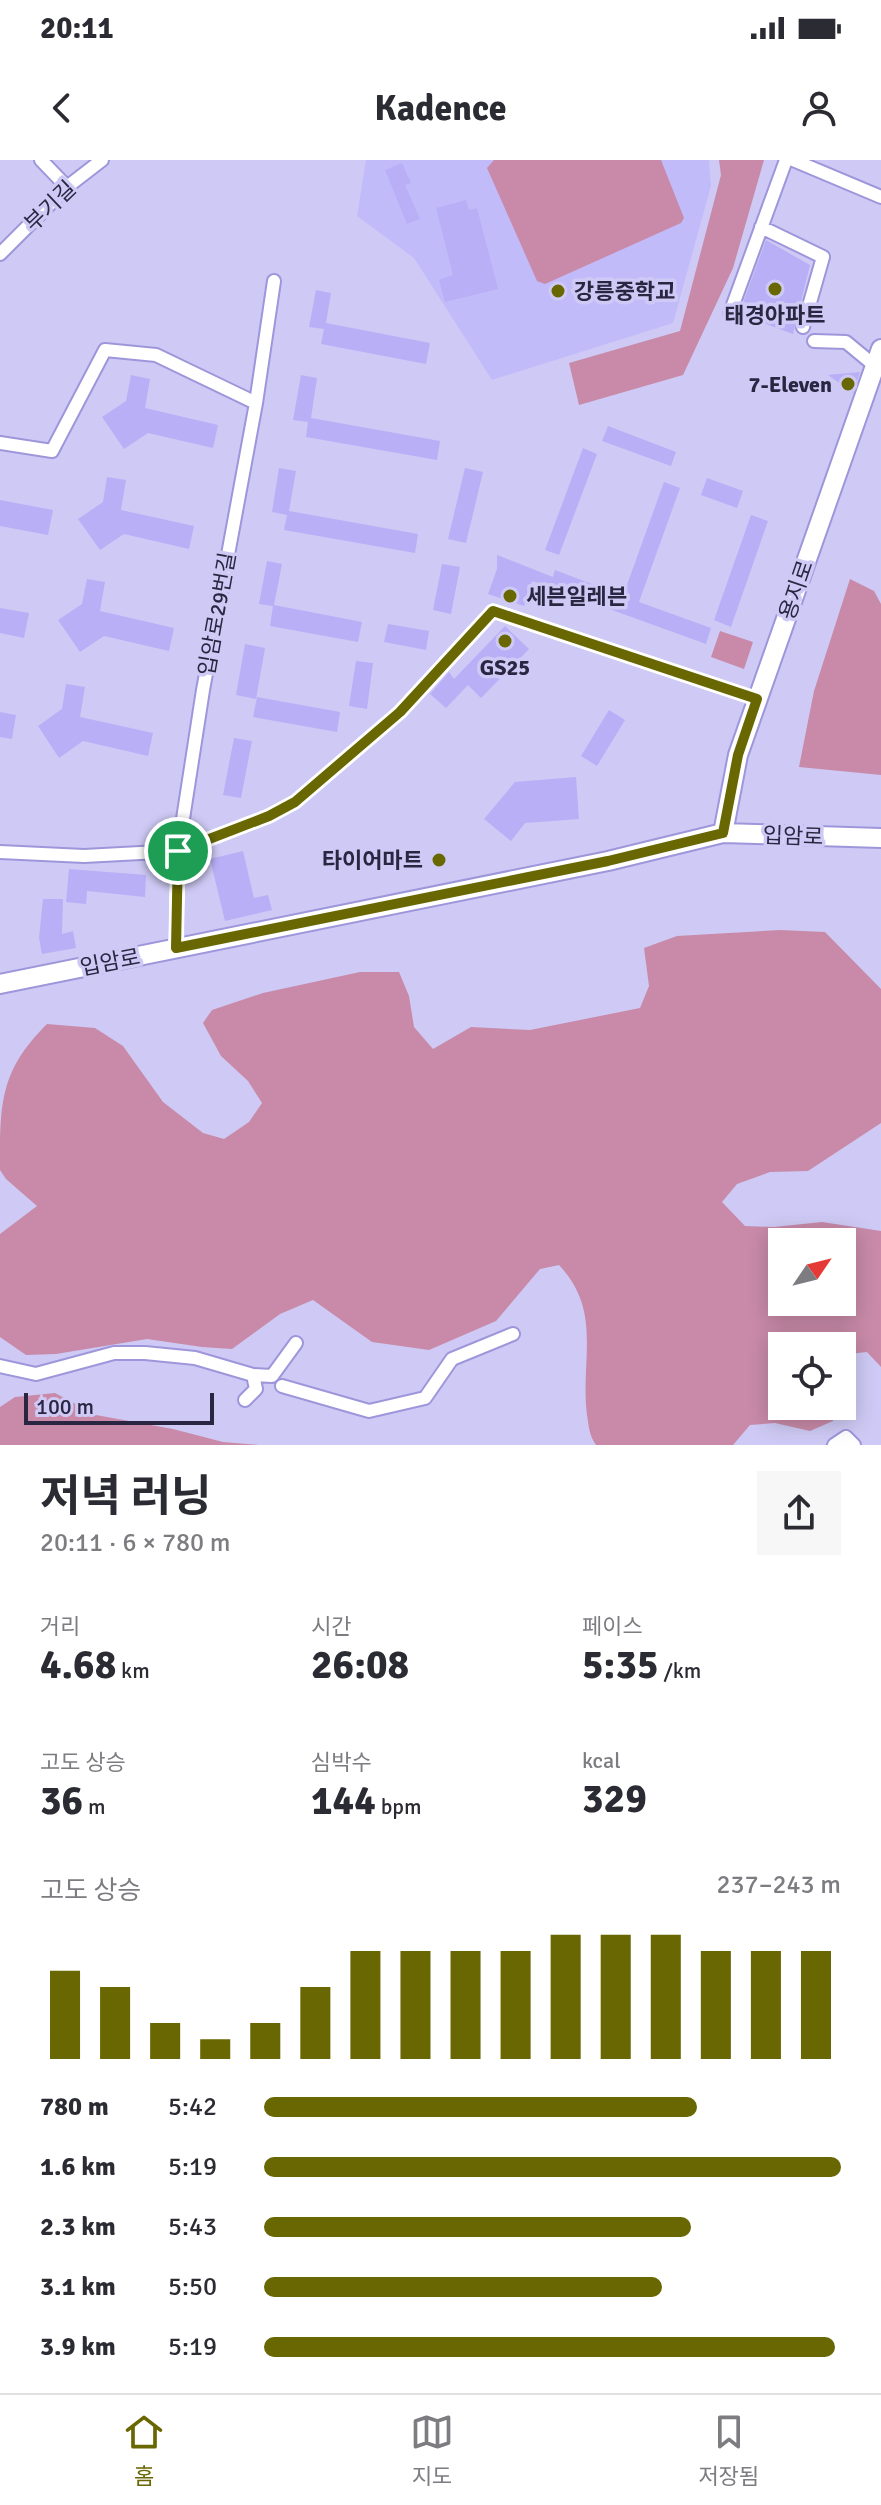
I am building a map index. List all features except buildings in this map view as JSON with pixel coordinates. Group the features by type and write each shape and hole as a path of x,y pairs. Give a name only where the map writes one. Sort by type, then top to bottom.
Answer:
{"street":[{"path":"41,160 67,187"},
{"name":"부기길","path":"0,254 67,187 102,160"},
{"path":"730,313 786,160"},
{"path":"793,160 881,197"},
{"path":"761,227 823,257 803,327"},
{"name":"입암로29번길","path":"176,948 178,851 203,690 256,403 274,281"},
{"path":"814,341 846,342 878,358"},
{"path":"0,443 52,451 105,350 156,355 256,403"},
{"name":"용지로","path":"723,833 738,755 878,358"},
{"path":"0,852 84,856 178,851 269,816 295,802 400,712 493,611 757,699"},
{"name":"입암로","path":"0,984 608,861 723,833 881,838"},
{"path":"0,1366 36,1374 114,1353 195,1358 253,1375 272,1376 283,1389 369,1411 425,1398 452,1359 513,1334"},
{"path":"272,1376 296,1343"},
{"path":"245,1400 256,1389 253,1375"},
{"path":"834,1445 846,1437 854,1445"}],"shaded area":[{"name":"강릉중학교","path":"366,160 709,160 711,186 673,323 492,380 414,258 357,216"},
{"path":"494,160 661,160 684,218 681,223 545,284 537,281 487,168"},
{"path":"719,160 764,160 733,268 683,375 579,405 569,363 680,331 721,175"},
{"path":"850,579 874,591 881,604 881,775 799,767 814,691"},
{"path":"720,631 753,642 744,669 711,657"},
{"path":"780,930 825,932 881,989 881,1123 808,1171 770,1172 737,1184 722,1202 745,1226 774,1227 822,1222 881,1231 881,1367 867,1352 856,1353 856,1332 768,1332 768,1420 833,1421 810,1431 775,1423 750,1425 733,1445 596,1445 587,1415 585,1318 573,1283 559,1265 540,1269 496,1321 429,1350 372,1342 313,1300 280,1314 232,1349 147,1339 56,1354 26,1355 0,1337 0,1234 37,1206 0,1170 2,1106 11,1073 31,1041 47,1024 95,1028 123,1046 163,1102 203,1133 224,1139 249,1122 262,1103 248,1081 221,1056 203,1023 212,1010 263,993 360,972 399,972 409,996 414,1027 433,1049 471,1027 530,1030 640,1008 649,986 644,948 677,936"},
{"path":"55,1393 96,1415 223,1442 259,1445 0,1445 0,1407 15,1397"}],"place":[{"name":"태경아파트","path":"775,289"},
{"name":"강릉중학교","path":"558,291"},
{"name":"7-Eleven","path":"848,384"},
{"name":"세븐일레븐","path":"510,596"},
{"name":"GS25","path":"505,641"},
{"name":"타이어마트","path":"439,860"}],"route":[{"path":"493,611 757,699 738,755 723,833 608,861 176,948 178,851 269,816 295,802 400,712 493,611"}]}
